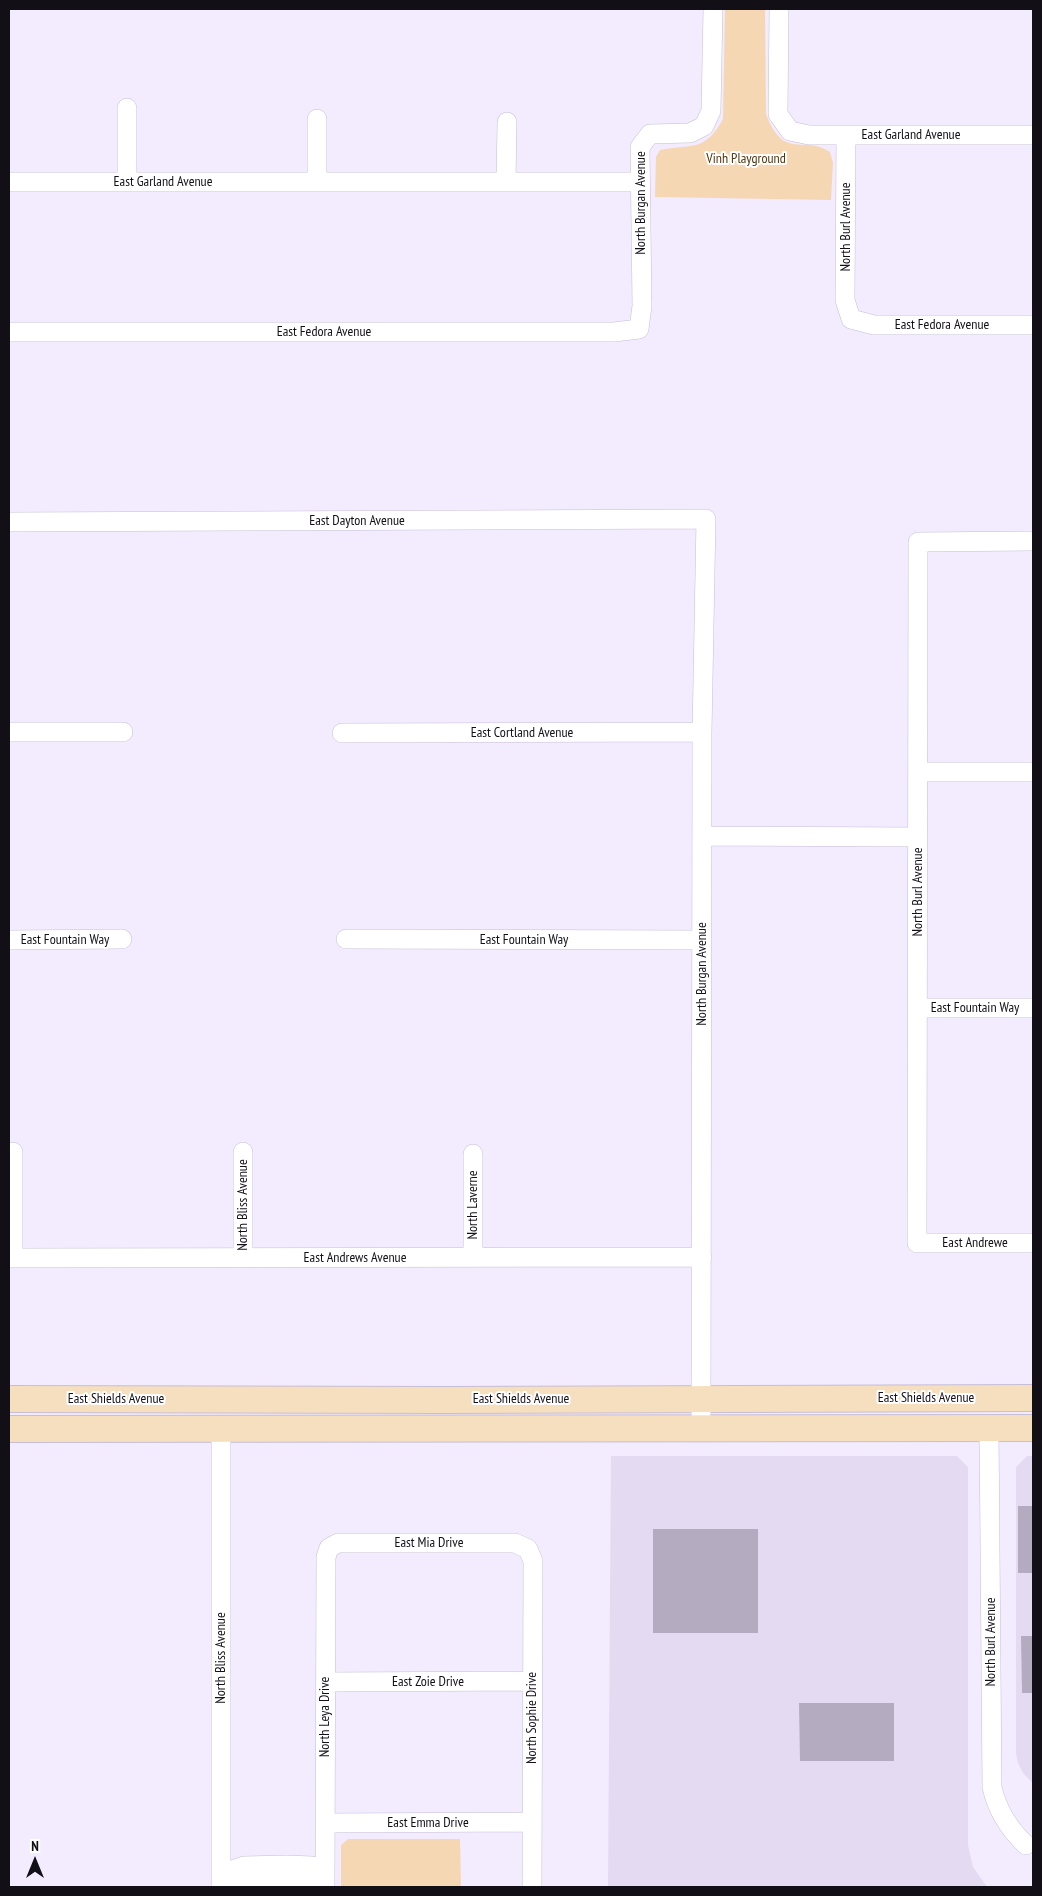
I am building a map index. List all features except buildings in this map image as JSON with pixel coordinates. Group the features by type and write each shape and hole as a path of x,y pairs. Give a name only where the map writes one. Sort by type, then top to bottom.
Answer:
{"main road":[{"name":"East Shields Avenue","path":"9,1399 1033,1398"},
{"path":"9,1414 142,1413 217,1399"},
{"path":"222,1430 223,1421 230,1414 371,1413 446,1400"},
{"path":"9,1429 1033,1428"}],"street":[{"name":"North Burgan Avenue","path":"639,329 642,306 640,147 650,134 690,133 704,126 711,111 713,9"},
{"name":"East Garland Avenue","path":"779,9 778,114 790,131 809,135 1033,135"},
{"path":"127,182 128,108"},
{"path":"317,182 318,119"},
{"path":"506,182 507,122"},
{"name":"North Burl Avenue","path":"846,135 846,300 851,319"},
{"name":"East Garland Avenue","path":"9,182 640,182"},
{"name":"East Fedora Avenue","path":"851,319 874,325 1033,325"},
{"name":"East Fedora Avenue","path":"9,332 614,332 639,329"},
{"name":"North Burgan Avenue","path":"701,1429 702,732 706,519"},
{"name":"East Dayton Avenue","path":"9,522 706,519"},
{"name":"North Burl Avenue","path":"917,1243 918,542 1033,541"},
{"path":"9,732 123,732"},
{"name":"East Cortland Avenue","path":"342,733 702,732"},
{"path":"918,772 1033,772"},
{"path":"702,836 918,837"},
{"name":"East Fountain Way","path":"346,939 702,940"},
{"name":"East Fountain Way","path":"9,940 122,940"},
{"name":"East Fountain Way","path":"918,1008 1033,1008"},
{"path":"11,1258 13,1152"},
{"name":"North Bliss Avenue","path":"243,1152 243,1258"},
{"name":"North Laverne","path":"473,1154 473,1257"},
{"name":"East Andrewe","path":"917,1243 1033,1242"},
{"name":"East Andrews Avenue","path":"11,1258 702,1257"},
{"name":"North Burl Avenue","path":"989,1428 992,1787 1002,1817 1014,1834 1026,1845"},
{"name":"North Bliss Avenue","path":"222,1430 222,1881"},
{"name":"East Mia Drive","path":"329,1548 338,1543 515,1543 528,1549"},
{"name":"North Leya Drive","path":"325,1881 326,1557 329,1548"},
{"name":"North Sophie Drive","path":"528,1549 533,1561 532,1887"},
{"name":"East Zoie Drive","path":"325,1682 532,1681"},
{"name":"East Emma Drive","path":"325,1823 532,1822"},
{"path":"222,1881 244,1866 271,1875 312,1866 325,1881"}],"shaded area":[{"path":"611,1456 957,1456 968,1467 968,1845 973,1867 987,1887 608,1887"},
{"path":"1027,1456 1033,1456 1033,1783 1023,1773 1016,1753 1016,1467"}],"green space":[{"name":"Vinh Playground","path":"725,9 765,9 766,114 773,129 780,138 795,144 821,147 830,152 833,163 831,200 655,197 656,157 660,150 697,145 704,142 716,130 723,119"},
{"path":"348,1839 460,1839 461,1887 341,1887 341,1845"}]}
